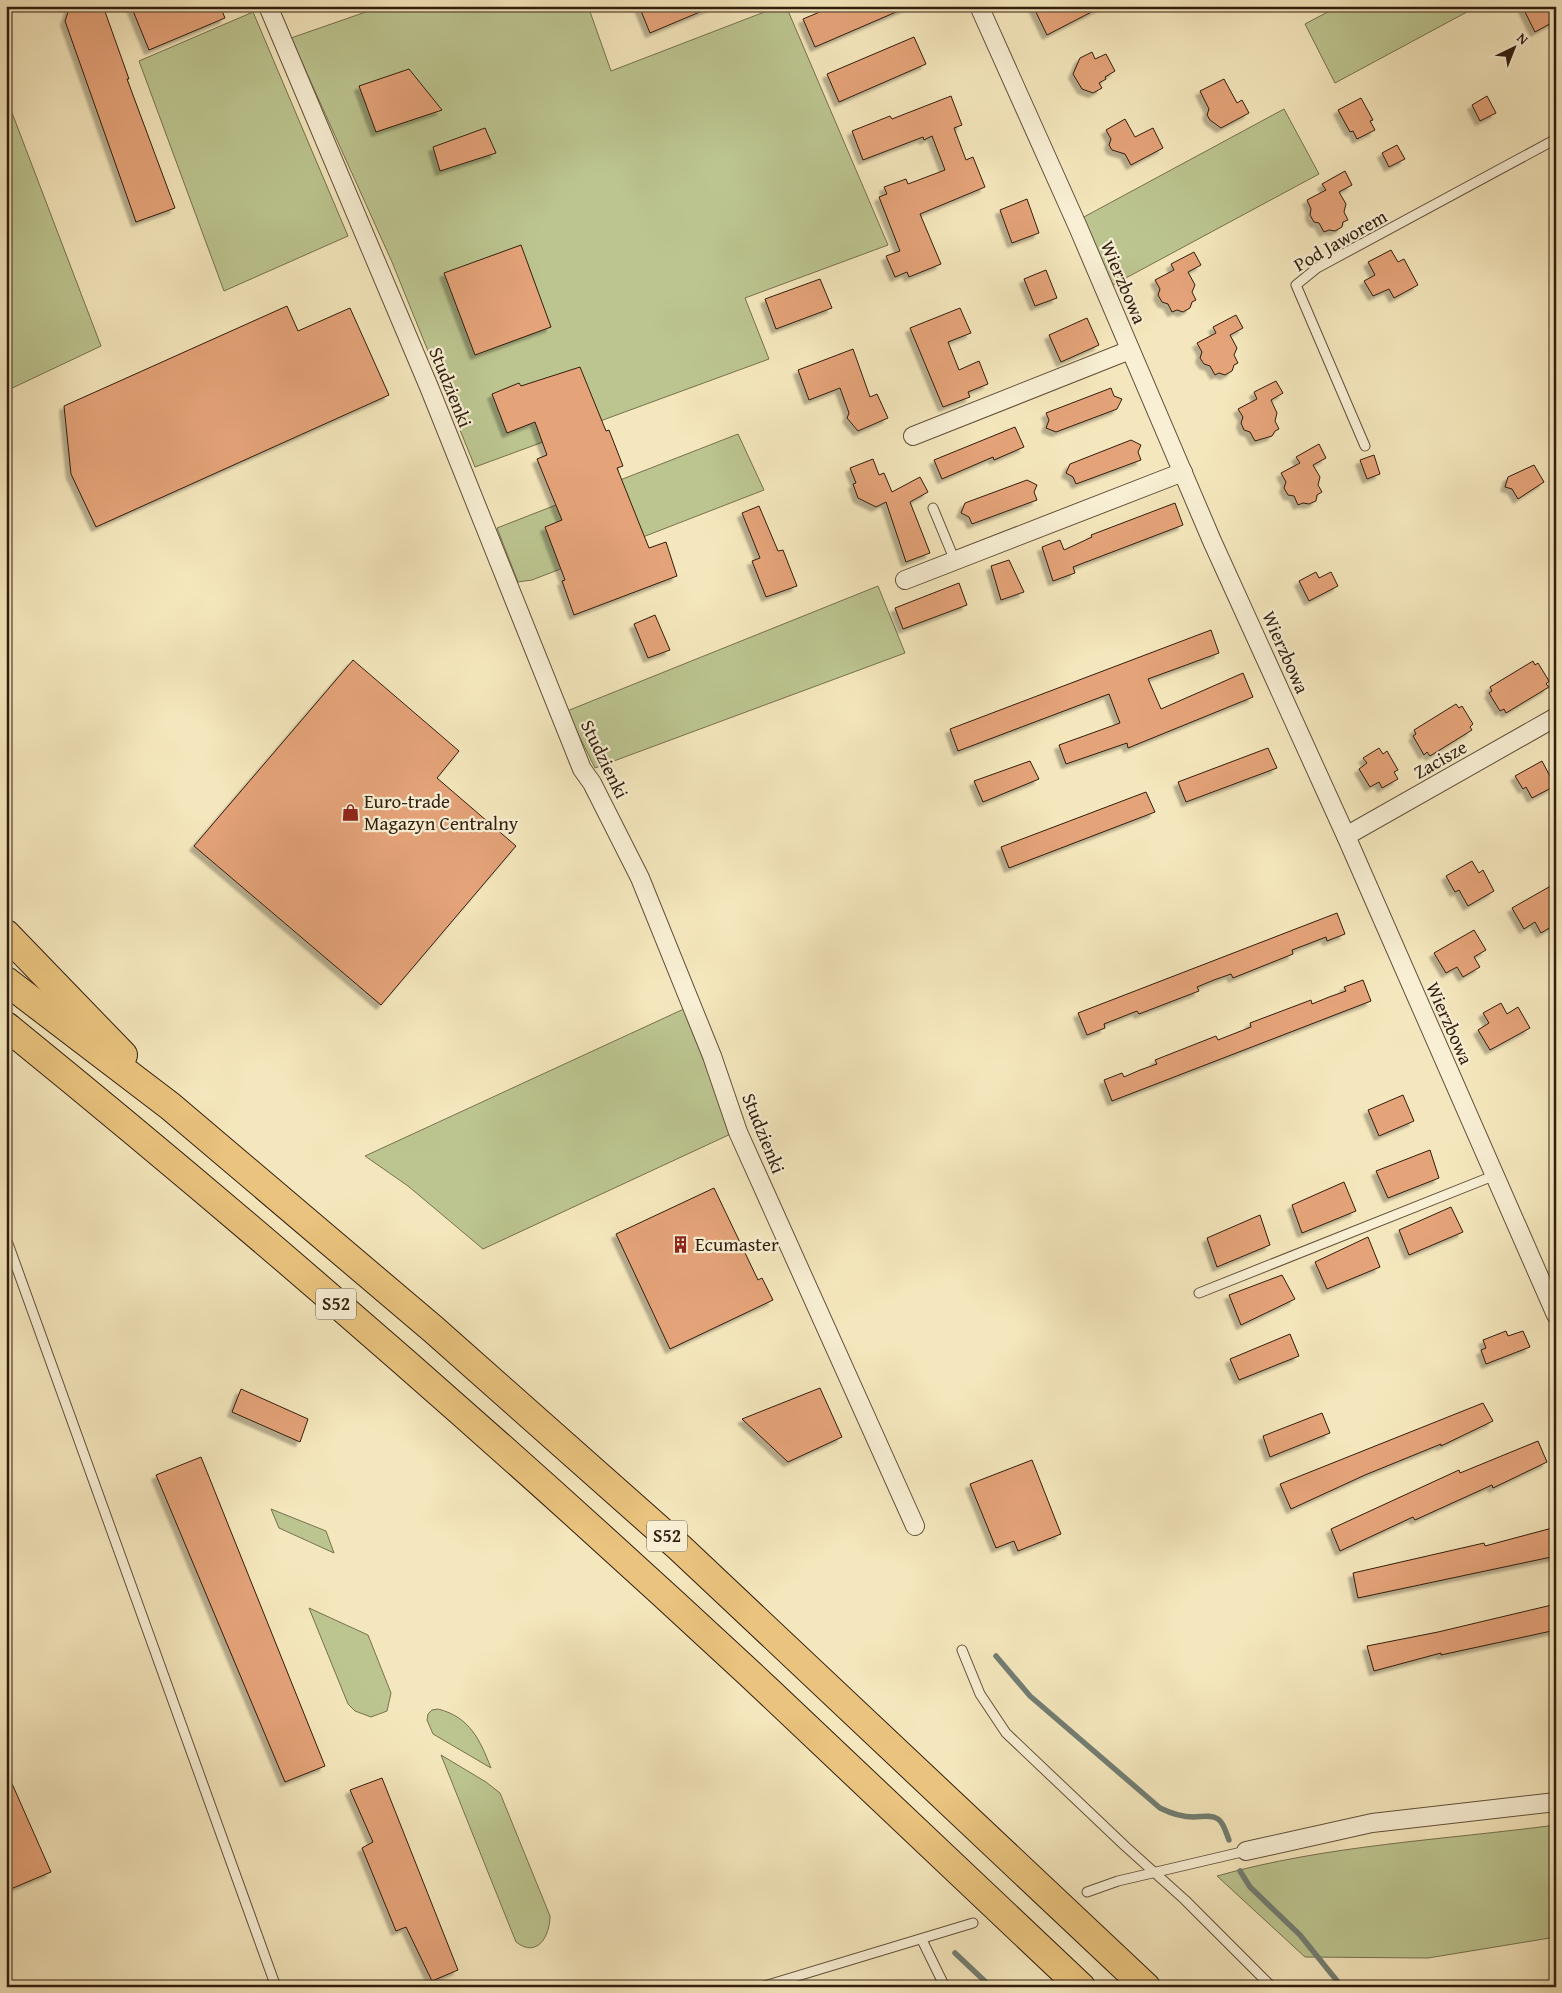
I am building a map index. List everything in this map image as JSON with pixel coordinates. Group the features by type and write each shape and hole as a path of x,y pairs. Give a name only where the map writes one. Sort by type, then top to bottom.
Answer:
{"highway":[{"path":"6,934 84,1012 170,1106"},
{"name":"S52","path":"6,981 170,1106 433,1330 680,1548 1146,1987"},
{"name":"S52","path":"6,1026 135,1130 543,1486 747,1672 1081,1987"},
{"path":"6,1046 135,1130"}],"street":[{"name":"Studzienki","path":"268,6 429,387 582,769 592,783 640,878 708,1047 738,1132 915,1526"},
{"name":"Wierzbowa","path":"979,6 1212,541 1346,836 1493,1176 1556,1315"},
{"path":"913,436 1130,350"},
{"path":"905,580 1183,472"},
{"name":"Zacisze","path":"1346,836 1556,717"},
{"path":"1246,1851 1372,1823 1556,1802"}],"lane":[{"name":"Pod Jaworem","path":"1365,446 1296,285 1317,268 1556,139"},
{"path":"933,508 955,561"},
{"path":"1199,1293 1493,1176"},
{"path":"6,1238 276,1987"},
{"path":"962,1650 980,1694 1006,1733 1154,1872 1272,1987"},
{"path":"1087,1892 1154,1872 1246,1851"},
{"path":"761,1987 922,1940 973,1923"},
{"path":"922,1940 945,1987"}],"green space":[{"path":"383,6 588,6 611,71 780,6 786,6 888,245 745,298 769,359 475,467 392,262 291,38"},
{"path":"1339,6 1478,6 1335,83 1305,24"},
{"path":"253,12 348,236 224,291 139,61"},
{"path":"6,97 101,346 6,391"},
{"path":"1284,109 1319,174 1111,286 1082,218"},
{"path":"738,434 764,490 532,580 518,582 497,528"},
{"path":"878,586 905,653 595,768 567,711"},
{"path":"686,1008 735,1132 483,1249 408,1186 365,1156"},
{"path":"271,1509 326,1531 334,1553 279,1528"},
{"path":"309,1608 368,1635 391,1693 387,1711 371,1717 355,1711 348,1704"},
{"path":"438,1709 449,1713 466,1724 478,1739 491,1768 433,1734 427,1720 428,1714 432,1710"},
{"path":"441,1755 486,1782 500,1793 550,1916 545,1937 536,1946 531,1948 524,1947 516,1942"},
{"path":"1556,1825 1556,1937 1428,1958 1305,1957 1217,1876 1300,1857 1343,1850"}],"building":[{"path":"70,6 103,6 129,79 127,79 175,208 136,222 65,21"},
{"path":"131,6 220,6 225,18 149,50"},
{"path":"639,6 714,6 650,33"},
{"path":"834,6 910,6 815,47 803,19"},
{"path":"1033,6 1103,6 1047,35"},
{"path":"1522,6 1547,6 1555,21 1535,32"},
{"path":"914,37 926,64 839,102 827,74"},
{"path":"1092,52 1095,59 1106,54 1115,71 1099,83 1102,88 1093,93 1082,89 1073,74 1080,58"},
{"path":"409,69 442,110 376,132 359,86"},
{"path":"1224,79 1237,103 1242,100 1249,113 1221,128 1210,120 1207,115 1209,109 1200,91"},
{"path":"951,96 962,125 954,128 966,160 973,157 985,187 920,214 941,264 909,277 907,272 895,277 886,256 900,251 879,197 887,194 884,187 906,179 908,184 945,170 932,136 924,140 923,137 863,160 852,131 890,116 892,119"},
{"path":"1487,96 1496,113 1480,121 1472,105"},
{"path":"1361,98 1373,120 1370,121 1375,130 1357,139 1353,131 1350,132 1338,110"},
{"path":"1125,119 1135,137 1153,128 1163,148 1131,165 1125,154 1112,150 1109,145 1111,139 1106,130"},
{"path":"485,128 496,153 440,171 433,147"},
{"path":"1397,145 1405,159 1389,167 1382,153"},
{"path":"1345,171 1352,185 1339,192 1346,204 1344,212 1348,220 1343,222 1342,227 1335,231 1329,230 1324,232 1319,223 1314,222 1310,215 1311,209 1307,200 1326,190 1322,184"},
{"path":"1027,199 1039,233 1012,243 1000,210"},
{"path":"521,245 551,327 475,355 444,273"},
{"path":"1391,250 1398,262 1404,259 1418,285 1394,298 1389,289 1373,296 1364,281 1375,275 1368,262"},
{"path":"1194,252 1201,265 1188,272 1195,285 1192,292 1196,300 1192,302 1190,308 1183,312 1177,310 1172,312 1168,304 1162,302 1158,295 1160,289 1155,280 1174,270 1171,264"},
{"path":"1046,270 1057,298 1035,306 1024,279"},
{"path":"820,279 832,308 776,329 765,299"},
{"path":"287,306 298,331 350,308 389,395 96,527 71,474 64,406"},
{"path":"960,308 971,333 948,342 959,370 979,361 988,384 968,392 970,397 943,407 910,328"},
{"path":"1236,315 1243,328 1230,335 1237,348 1234,355 1238,363 1234,365 1232,371 1225,375 1219,373 1215,375 1210,366 1204,364 1200,358 1202,352 1197,343 1216,333 1213,327"},
{"path":"1087,318 1099,345 1061,362 1049,335"},
{"path":"853,349 870,397 877,394 888,418 858,431 847,418 849,413 840,388 809,400 798,370"},
{"path":"580,367 606,431 609,430 623,466 617,468 649,548 666,542 677,576 574,615 562,581 565,580 545,527 562,520 537,459 547,455 535,422 507,433 492,394 519,383 521,386"},
{"path":"1276,381 1283,393 1271,400 1277,413 1275,421 1279,429 1272,436 1255,441 1250,432 1244,430 1241,423 1243,417 1238,409 1257,399 1254,392"},
{"path":"1111,388 1114,396 1122,399 1117,409 1056,432 1046,428 1049,420 1046,413"},
{"path":"1015,427 1024,447 994,460 993,457 942,479 934,460"},
{"path":"1131,440 1141,445 1138,452 1141,460 1076,484 1073,477 1066,473 1070,464"},
{"path":"1319,444 1326,458 1313,465 1320,477 1318,485 1322,492 1317,495 1316,501 1298,505 1294,496 1288,495 1284,488 1286,482 1281,473 1300,463 1296,457"},
{"path":"1374,455 1380,474 1367,479 1360,460"},
{"path":"873,459 879,475 884,473 892,492 920,477 928,492 910,502 930,553 906,562 886,502 876,507 858,498 853,484 856,483 850,468"},
{"path":"1534,465 1544,482 1518,499 1512,489 1505,487 1508,477"},
{"path":"1027,480 1037,485 1034,492 1037,500 972,524 969,517 961,513 965,503"},
{"path":"1175,503 1183,525 1073,567 1075,573 1053,581 1042,547 1060,540 1064,550 1092,537 1091,535"},
{"path":"759,506 778,551 783,550 797,586 766,597 752,561 760,558 742,513"},
{"path":"1009,560 1024,592 1001,600 991,566"},
{"path":"1316,572 1319,578 1331,572 1338,586 1309,601 1299,581"},
{"path":"959,583 967,605 903,629 895,608"},
{"path":"655,615 670,650 648,658 634,624"},
{"path":"1211,630 1219,653 1148,679 1161,709 1243,673 1253,697 1128,748 1127,743 1066,764 1059,745 1120,723 1109,694 958,751 950,729"},
{"name":"Euro-trade Magazyn Centralny","path":"353,660 459,751 437,778 516,846 381,1005 194,846"},
{"path":"1533,661 1535,665 1538,663 1549,681 1546,684 1549,687 1506,713 1504,709 1500,711 1489,693 1492,691 1490,687"},
{"path":"1456,704 1459,708 1462,706 1473,724 1470,727 1472,730 1430,756 1427,752 1424,755 1413,736 1416,734 1414,730"},
{"path":"1268,748 1277,768 1186,802 1178,782"},
{"path":"1379,748 1383,754 1387,751 1398,770 1394,772 1398,779 1382,788 1379,782 1370,787 1359,769 1367,763 1363,758"},
{"path":"1030,761 1039,779 983,802 974,781"},
{"path":"1542,761 1552,780 1550,782 1553,787 1532,798 1526,787 1523,789 1515,776"},
{"path":"1146,792 1155,812 1009,868 1001,847"},
{"path":"1472,861 1479,873 1483,870 1494,891 1468,906 1459,890 1455,892 1446,876"},
{"path":"1556,883 1556,924 1541,933 1535,922 1524,929 1512,908"},
{"path":"1337,913 1345,934 1327,941 1326,937 1292,950 1293,954 1233,978 1231,974 1214,980 1197,987 1199,991 1139,1014 1137,1011 1104,1024 1105,1028 1087,1035 1078,1013"},
{"path":"1474,930 1486,950 1474,957 1480,967 1463,977 1457,967 1446,973 1434,953"},
{"path":"1363,980 1371,1001 1112,1101 1104,1080 1122,1073 1124,1077 1157,1064 1155,1060 1216,1036 1218,1040 1251,1027 1250,1023 1311,1000 1312,1004 1346,991 1344,987"},
{"path":"1501,1003 1507,1014 1518,1007 1530,1028 1490,1050 1478,1030 1489,1023 1483,1013"},
{"path":"1403,1095 1414,1121 1379,1136 1368,1110"},
{"path":"1430,1150 1439,1178 1388,1198 1376,1171"},
{"path":"1344,1182 1356,1211 1302,1233 1292,1205"},
{"path":"714,1188 758,1280 762,1278 773,1300 670,1349 616,1234"},
{"path":"1451,1207 1463,1232 1409,1255 1399,1230"},
{"path":"1260,1215 1270,1245 1217,1267 1207,1238"},
{"path":"1368,1237 1380,1267 1327,1289 1315,1262"},
{"path":"1282,1275 1295,1299 1241,1325 1229,1295"},
{"path":"1506,1331 1508,1336 1523,1331 1530,1347 1486,1364 1481,1350 1486,1348 1483,1340"},
{"path":"1290,1334 1299,1356 1239,1380 1230,1359"},
{"path":"820,1388 842,1437 788,1462 742,1419"},
{"path":"241,1389 308,1419 300,1442 232,1412"},
{"path":"1483,1403 1493,1421 1441,1446 1441,1444 1365,1475 1291,1509 1280,1484"},
{"path":"1322,1413 1330,1433 1270,1457 1263,1436"},
{"path":"1538,1441 1547,1462 1493,1488 1492,1485 1415,1520 1413,1517 1340,1551 1331,1529 1459,1470 1460,1473"},
{"path":"201,1457 325,1766 285,1782 156,1475"},
{"path":"1032,1460 1061,1534 1018,1551 1014,1541 996,1548 970,1484"},
{"path":"1556,1527 1556,1556 1358,1598 1353,1573 1484,1543 1485,1546"},
{"path":"1556,1604 1556,1630 1441,1655 1441,1653 1374,1671 1367,1646 1438,1632"},
{"path":"6,1770 51,1872 6,1891"},
{"path":"382,1778 458,1970 432,1981 406,1927 396,1931 362,1848 373,1842 350,1790"}],"waterway":[{"path":"996,1656 1030,1696 1160,1808 1185,1816 1215,1817 1222,1823 1229,1840"},
{"path":"1240,1871 1250,1887 1300,1935 1342,1987"},
{"path":"955,1953 991,1987"}],"place":[{"name":"Euro-trade Magazyn Centralny","path":"350,812"},
{"name":"Ecumaster","path":"681,1244"}]}
